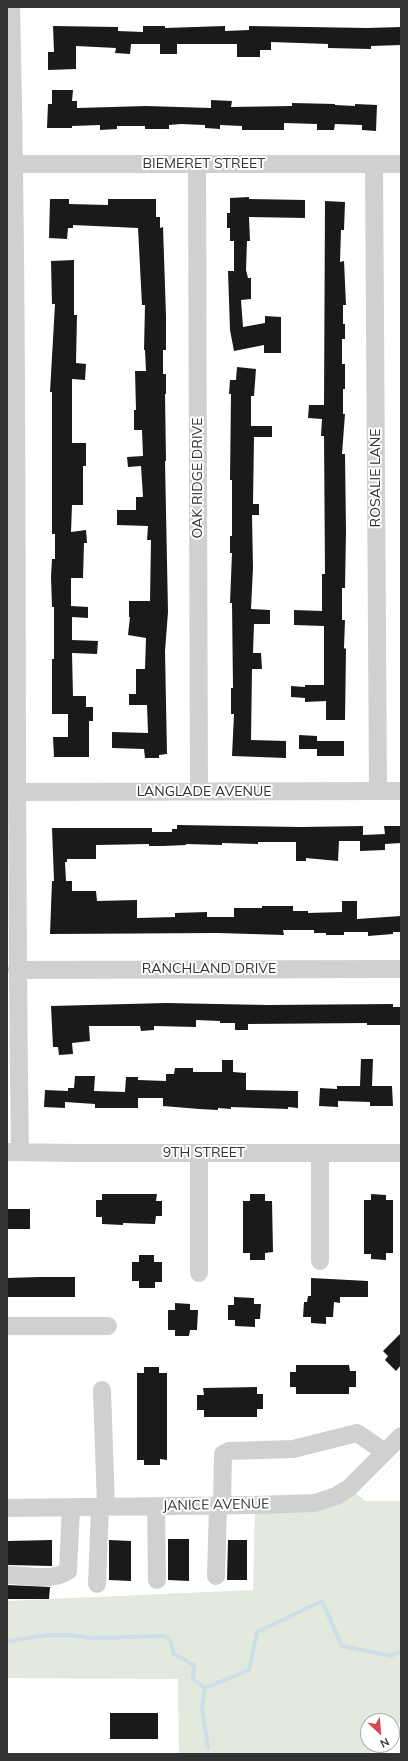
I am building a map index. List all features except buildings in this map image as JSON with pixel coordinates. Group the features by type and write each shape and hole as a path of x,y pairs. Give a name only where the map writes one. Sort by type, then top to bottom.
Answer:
{"street":[{"path":"11,7 12,792 17,970 13,1152"},
{"name":"BIEMERET STREET","path":"11,164 401,164"},
{"name":"OAK RIDGE DRIVE","path":"197,164 199,792"},
{"name":"ROSALIE LANE","path":"374,164 378,791"},
{"name":"LANGLADE AVENUE","path":"12,792 401,791"},
{"name":"RANCHLAND DRIVE","path":"17,970 401,969"},
{"name":"9TH STREET","path":"13,1152 401,1153"},
{"path":"199,1153 199,1273"},
{"path":"320,1153 320,1261"},
{"path":"7,1326 108,1326"},
{"path":"97,1584 103,1507 102,1390"},
{"path":"216,1576 223,1454 229,1451 293,1450 357,1433 385,1452"},
{"name":"JANICE AVENUE","path":"7,1508 299,1504 324,1501 349,1488 401,1436"},
{"path":"156,1506 157,1580"},
{"path":"10,1575 49,1576 63,1575 68,1571 71,1508"}],"shaded area":[{"path":"349,1488 365,1501 401,1501 401,1721 400,1722 400,1713 360,1713 360,1753 370,1753 369,1754 179,1754 178,1679 7,1678 7,1601 253,1590 255,1505"}],"waterway":[{"path":"205,1688 249,1670 257,1632 322,1601 342,1646 391,1656 401,1651"},
{"path":"7,1641 48,1635 70,1635 91,1638 165,1636 170,1640 174,1654 194,1665 193,1679 205,1688 202,1709 208,1748"}]}
